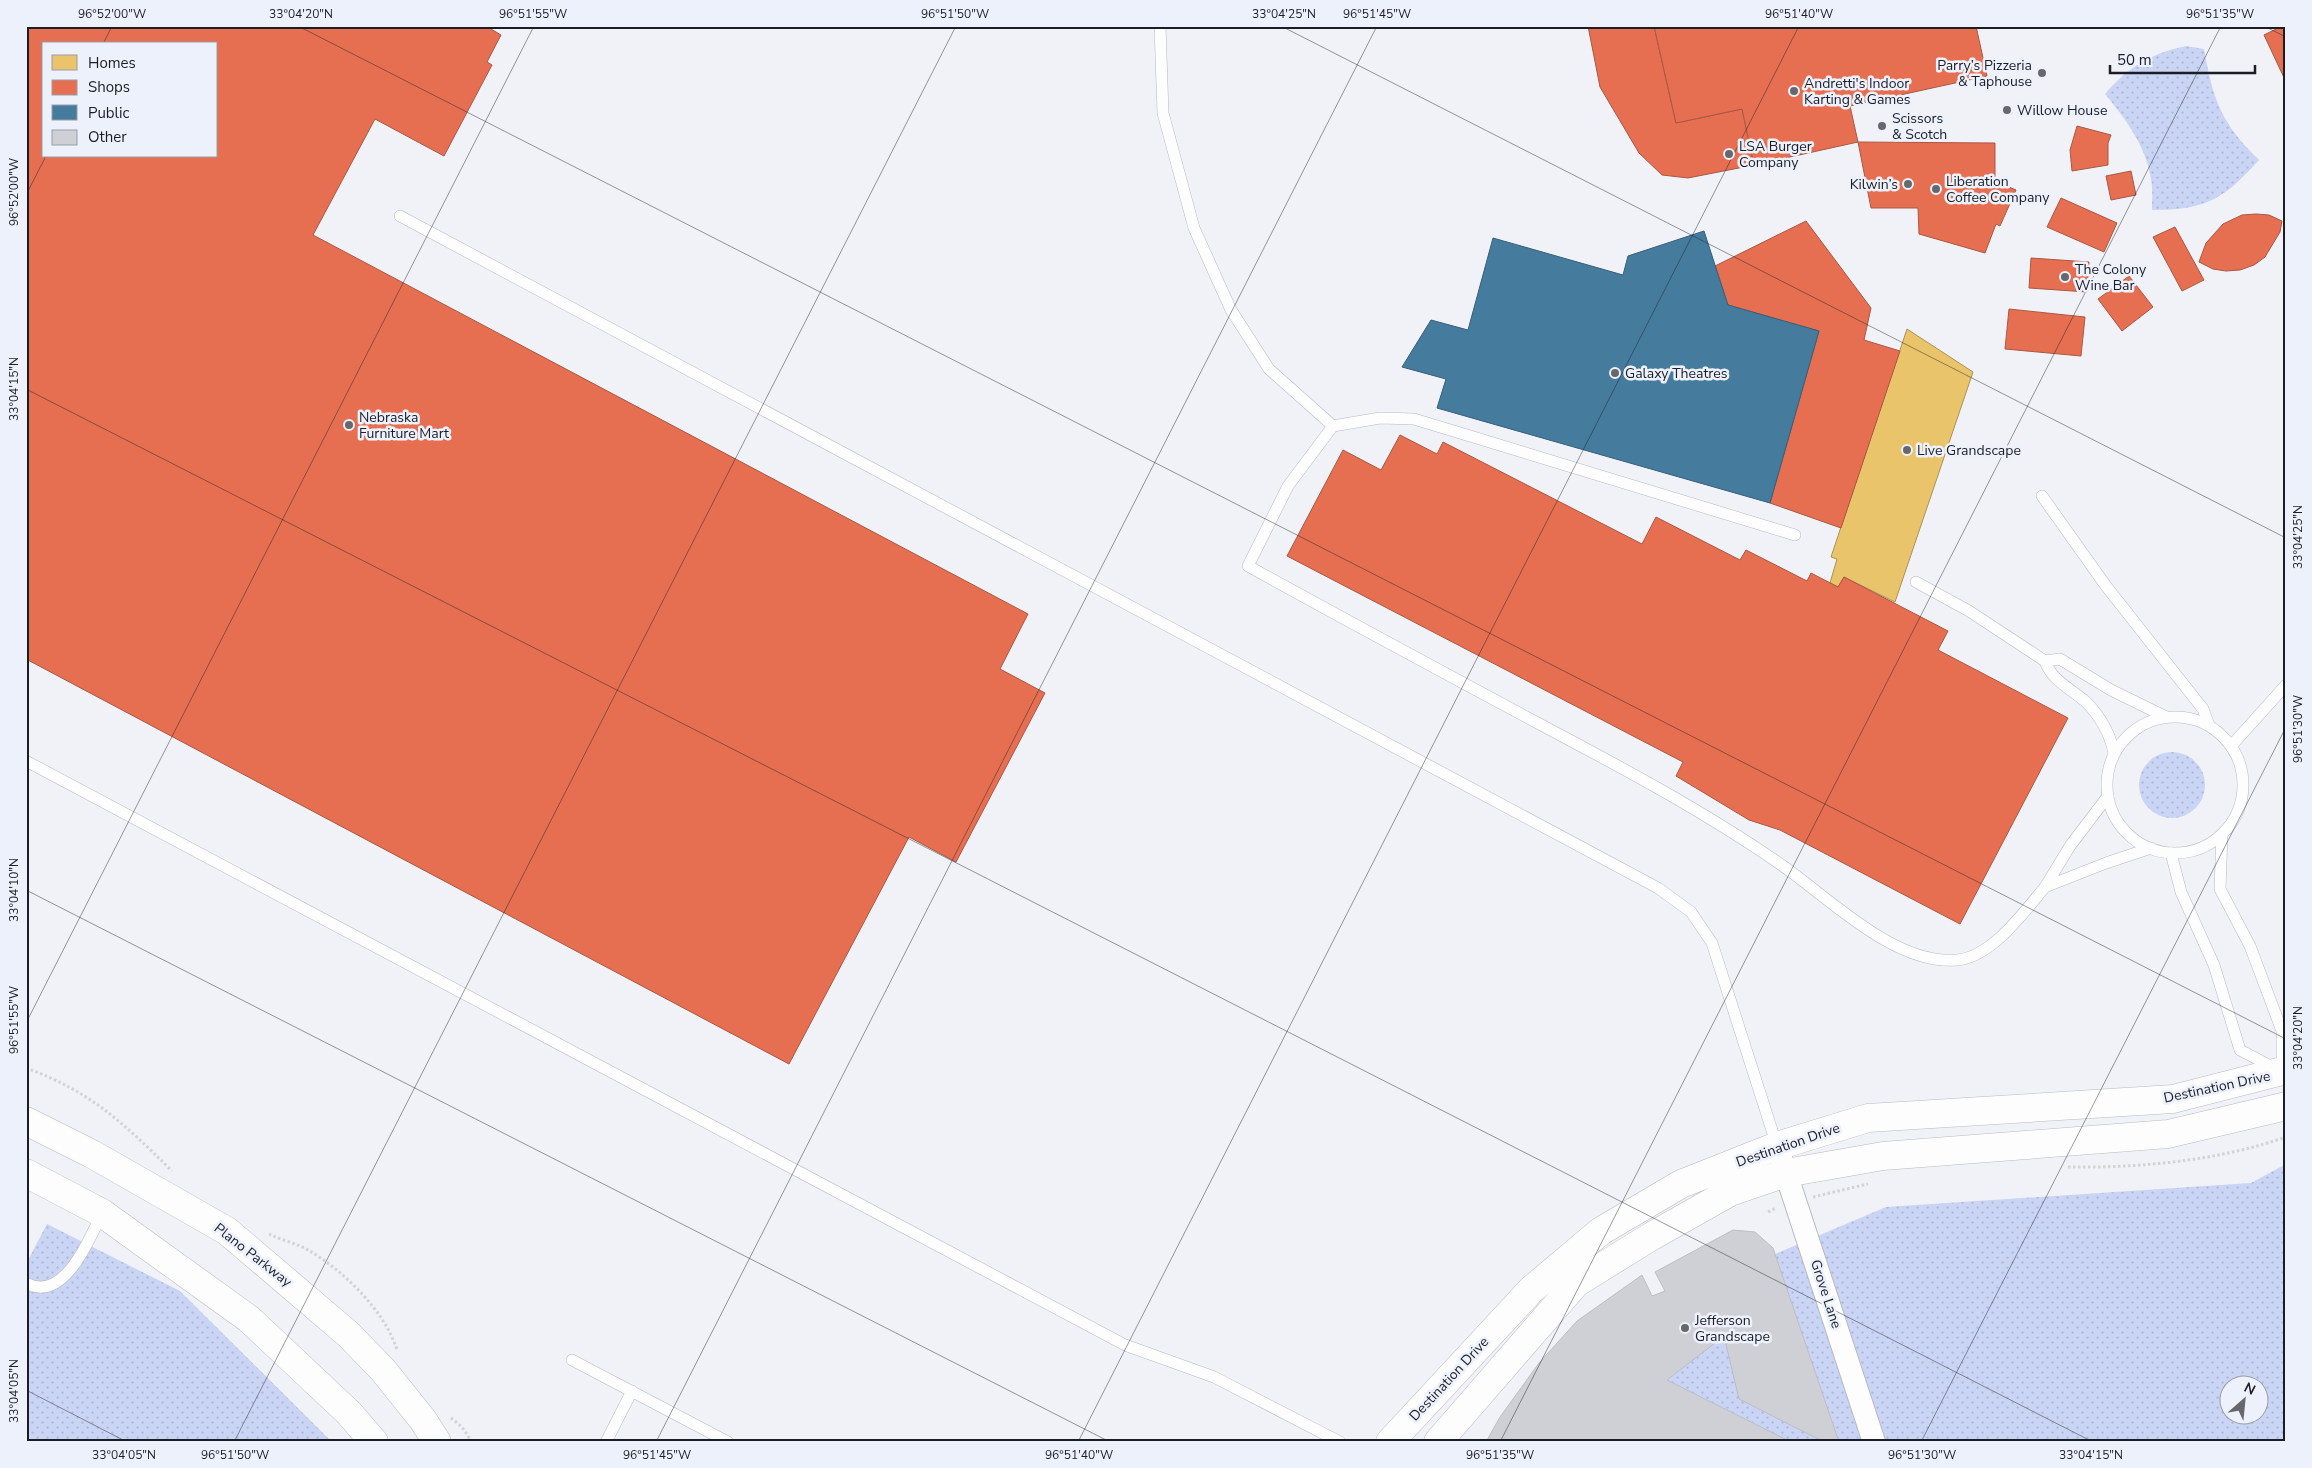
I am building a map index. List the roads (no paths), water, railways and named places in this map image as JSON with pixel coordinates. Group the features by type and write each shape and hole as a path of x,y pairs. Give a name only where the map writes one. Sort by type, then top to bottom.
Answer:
{"street":[{"name":"Destination Drive","path":"1390,1442 1531,1290 1601,1231 1681,1184 1777,1146 1868,1118 2173,1099 2284,1071"},
{"path":"2284,1071 2286,1106"},
{"name":"Destination Drive","path":"1438,1442 1576,1283 1652,1236 1730,1192 1786,1173 1883,1156 2168,1134 2286,1106"},
{"name":"Plano Parkway","path":"26,1121 92,1154 227,1231 348,1334 383,1370 423,1420 437,1442"},
{"name":"Grove Lane","path":"1777,1146 1874,1442"},
{"path":"26,1173 102,1213 249,1319 350,1412 374,1442"}],"lane":[{"path":"1160,26 1163,113 1194,228 1231,310 1268,369 1333,426"},
{"path":"400,216 1658,888 1690,912 1712,943 1777,1146"},
{"path":"1795,535 1414,419 1380,418 1333,426 1288,486 1248,566 1676,799 1782,865 1889,944 1928,958 1958,960 1980,952 2006,933 2045,887 2070,846 2108,796"},
{"path":"2042,496 2106,586 2203,709 2209,725"},
{"path":"1916,582 1969,611 2045,661 2050,674 2087,703 2110,734 2114,753"},
{"path":"2045,661 2060,659 2112,690 2166,716"},
{"path":"2232,745 2286,685"},
{"path":"2166,716 2188,717 2209,725 2232,745 2240,763 2244,782 2242,802 2234,820 2222,835 2207,845 2190,852 2172,853 2151,848 2135,840 2122,828 2113,813 2108,796 2108,774 2114,753 2127,736 2145,723 2166,716"},
{"path":"26,761 1125,1345 1214,1378 1340,1442"},
{"path":"2172,853 2181,892 2214,965 2240,1050 2284,1071 2282,1031 2250,946 2220,889 2222,835"},
{"path":"2045,887 2151,848"},
{"path":"26,1283 33,1287 52,1285 77,1263 102,1213"},
{"path":"572,1360 728,1442"},
{"path":"606,1442 632,1391"}],"place":[{"name":"Parry’s Pizzeria & Taphouse","path":"2042,73"},
{"name":"Andretti's Indoor Karting & Games","path":"1794,91"},
{"name":"Willow House","path":"2007,110"},
{"name":"Scissors & Scotch","path":"1882,126"},
{"name":"LSA Burger Company","path":"1729,154"},
{"name":"Kilwin’s","path":"1908,184"},
{"name":"Liberation Coffee Company","path":"1936,189"},
{"name":"The Colony Wine Bar","path":"2065,277"},
{"name":"Galaxy Theatres","path":"1615,373"},
{"name":"Nebraska Furniture Mart","path":"349,425"},
{"name":"Live Grandscape","path":"1907,450"},
{"name":"Jefferson Grandscape","path":"1685,1328"}]}
